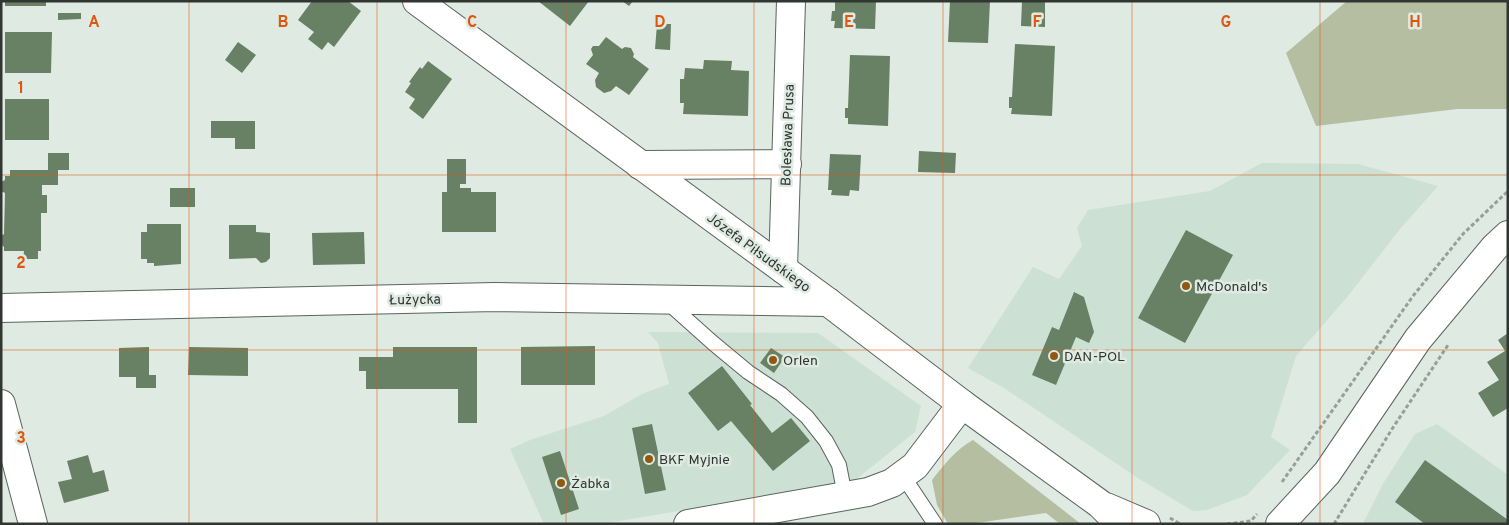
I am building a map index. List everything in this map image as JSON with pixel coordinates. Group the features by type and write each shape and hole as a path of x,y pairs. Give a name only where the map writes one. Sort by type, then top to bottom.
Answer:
{"street":[{"name":"Józefa Piłsudskiego","path":"417,1 1100,504"},
{"name":"Bolesława Prusa","path":"783,269 791,1"},
{"path":"640,165 787,164"},
{"path":"1280,524 1327,473 1418,339 1495,247 1508,235"},
{"name":"Łużycka","path":"1,308 495,297 828,302"},
{"path":"1,404 33,524"},
{"path":"703,522 868,492 892,483 915,466 962,404"},
{"path":"1306,524 1327,473"},
{"path":"1100,504 1120,524"},
{"path":"1100,504 1146,524"}],"lane":[{"path":"664,299 720,349 748,372 781,394 807,417 826,441 839,465 845,496"},
{"path":"903,476 935,524"}],"path":[{"path":"1334,524 1392,428 1452,339"}],"shaded area":[{"path":"1262,163 1358,164 1438,186 1400,229 1348,296 1296,356 1271,437 1290,450 1247,495 1207,510 1193,511 1141,480 1004,388 968,368 1033,267 1059,279 1082,246 1077,228 1088,210 1210,191"},
{"path":"648,332 818,333 921,406 915,432 854,481 602,524 544,524 510,449 530,440 604,416 642,394 669,384 658,343"},
{"path":"1437,424 1508,475 1508,524 1363,524 1384,482 1415,434"}],"green space":[{"path":"1347,1 1508,1 1508,109 1457,109 1316,126 1286,53"},
{"path":"973,440 1081,524 1060,524 1046,513 970,524 948,524 937,505 932,480 956,453"}],"building":[{"path":"5,1 46,1 46,6 5,6"},
{"path":"312,1 348,1 361,11 334,47 328,42 322,50 308,39 314,32 298,20"},
{"path":"538,1 589,1 570,26"},
{"path":"622,1 633,1 629,6"},
{"path":"835,1 876,1 875,29 834,28 835,21 831,21 832,11 835,11"},
{"path":"950,1 990,1 988,43 948,42"},
{"path":"1022,1 1045,1 1045,27 1021,26"},
{"path":"58,13 81,13 81,19 58,20"},
{"path":"657,24 671,24 670,50 655,49"},
{"path":"5,32 52,32 51,73 5,73"},
{"path":"606,37 622,49 625,47 631,48 634,54 633,57 649,69 629,95 616,86 611,91 604,93 596,87 595,80 599,73 586,64 593,55 591,49 593,46 599,46"},
{"path":"238,42 256,55 242,73 225,60"},
{"path":"1015,44 1055,46 1052,116 1011,114 1012,108 1009,108 1009,97 1012,97"},
{"path":"850,55 890,56 888,126 848,124 848,118 845,118 845,108 848,108"},
{"path":"704,60 732,61 731,70 749,71 748,116 683,114 684,103 680,103 680,79 684,79 685,68 703,69"},
{"path":"428,61 452,79 423,119 409,108 415,99 405,92 411,83 409,82 420,67 422,69"},
{"path":"5,99 49,99 49,140 5,140"},
{"path":"211,121 255,121 255,149 235,149 235,138 211,138"},
{"path":"919,151 956,153 955,173 918,172"},
{"path":"48,153 69,153 69,170 58,170 58,185 42,185 42,195 47,195 47,213 41,213 41,251 38,251 38,259 23,259 24,251 4,251 4,247 1,244 1,236 4,234 5,193 1,191 1,182 5,180 5,176 10,176 10,170 48,170"},
{"path":"830,154 861,155 859,191 850,190 849,196 831,195 832,190 828,190"},
{"path":"447,159 466,159 466,184 460,184 460,188 471,188 471,192 496,192 496,232 442,232 442,192 447,192"},
{"path":"170,188 195,188 195,207 170,207"},
{"path":"147,224 181,224 181,264 154,266 154,263 147,263 147,259 141,259 141,232 147,232"},
{"path":"229,225 256,225 256,232 270,233 270,258 266,262 261,263 256,258 229,259"},
{"name":"McDonald's","path":"1186,230 1233,255 1185,343 1138,318"},
{"path":"364,232 365,264 313,265 312,233"},
{"path":"1074,292 1084,297 1094,332 1089,343 1076,337 1056,385 1032,375 1052,327 1059,330"},
{"path":"1508,333 1508,408 1493,417 1478,393 1499,380 1487,362 1505,351 1498,340"},
{"path":"595,346 595,385 521,385 521,347"},
{"path":"149,347 149,375 156,375 156,388 136,388 136,377 119,377 119,348"},
{"path":"189,347 248,348 248,376 188,375"},
{"path":"393,347 477,347 477,423 458,423 458,389 366,389 366,371 359,371 359,357 393,357"},
{"name":"Orlen","path":"771,348 785,357 774,373 760,363"},
{"path":"722,366 772,433 791,418 810,441 773,471 731,421 718,431 688,393"},
{"name":"BKF Myjnie","path":"652,424 666,490 645,494 632,428"},
{"name":"Żabka","path":"560,451 579,509 561,515 542,457"},
{"path":"88,455 93,473 104,470 109,491 64,503 58,482 72,479 67,461"},
{"path":"1425,460 1508,520 1508,524 1425,524 1395,502"}],"place":[{"name":"McDonald's","path":"1186,286"},
{"name":"DAN-POL","path":"1054,356"},
{"name":"Orlen","path":"773,360"},
{"name":"BKF Myjnie","path":"649,459"},
{"name":"Żabka","path":"561,483"}]}
